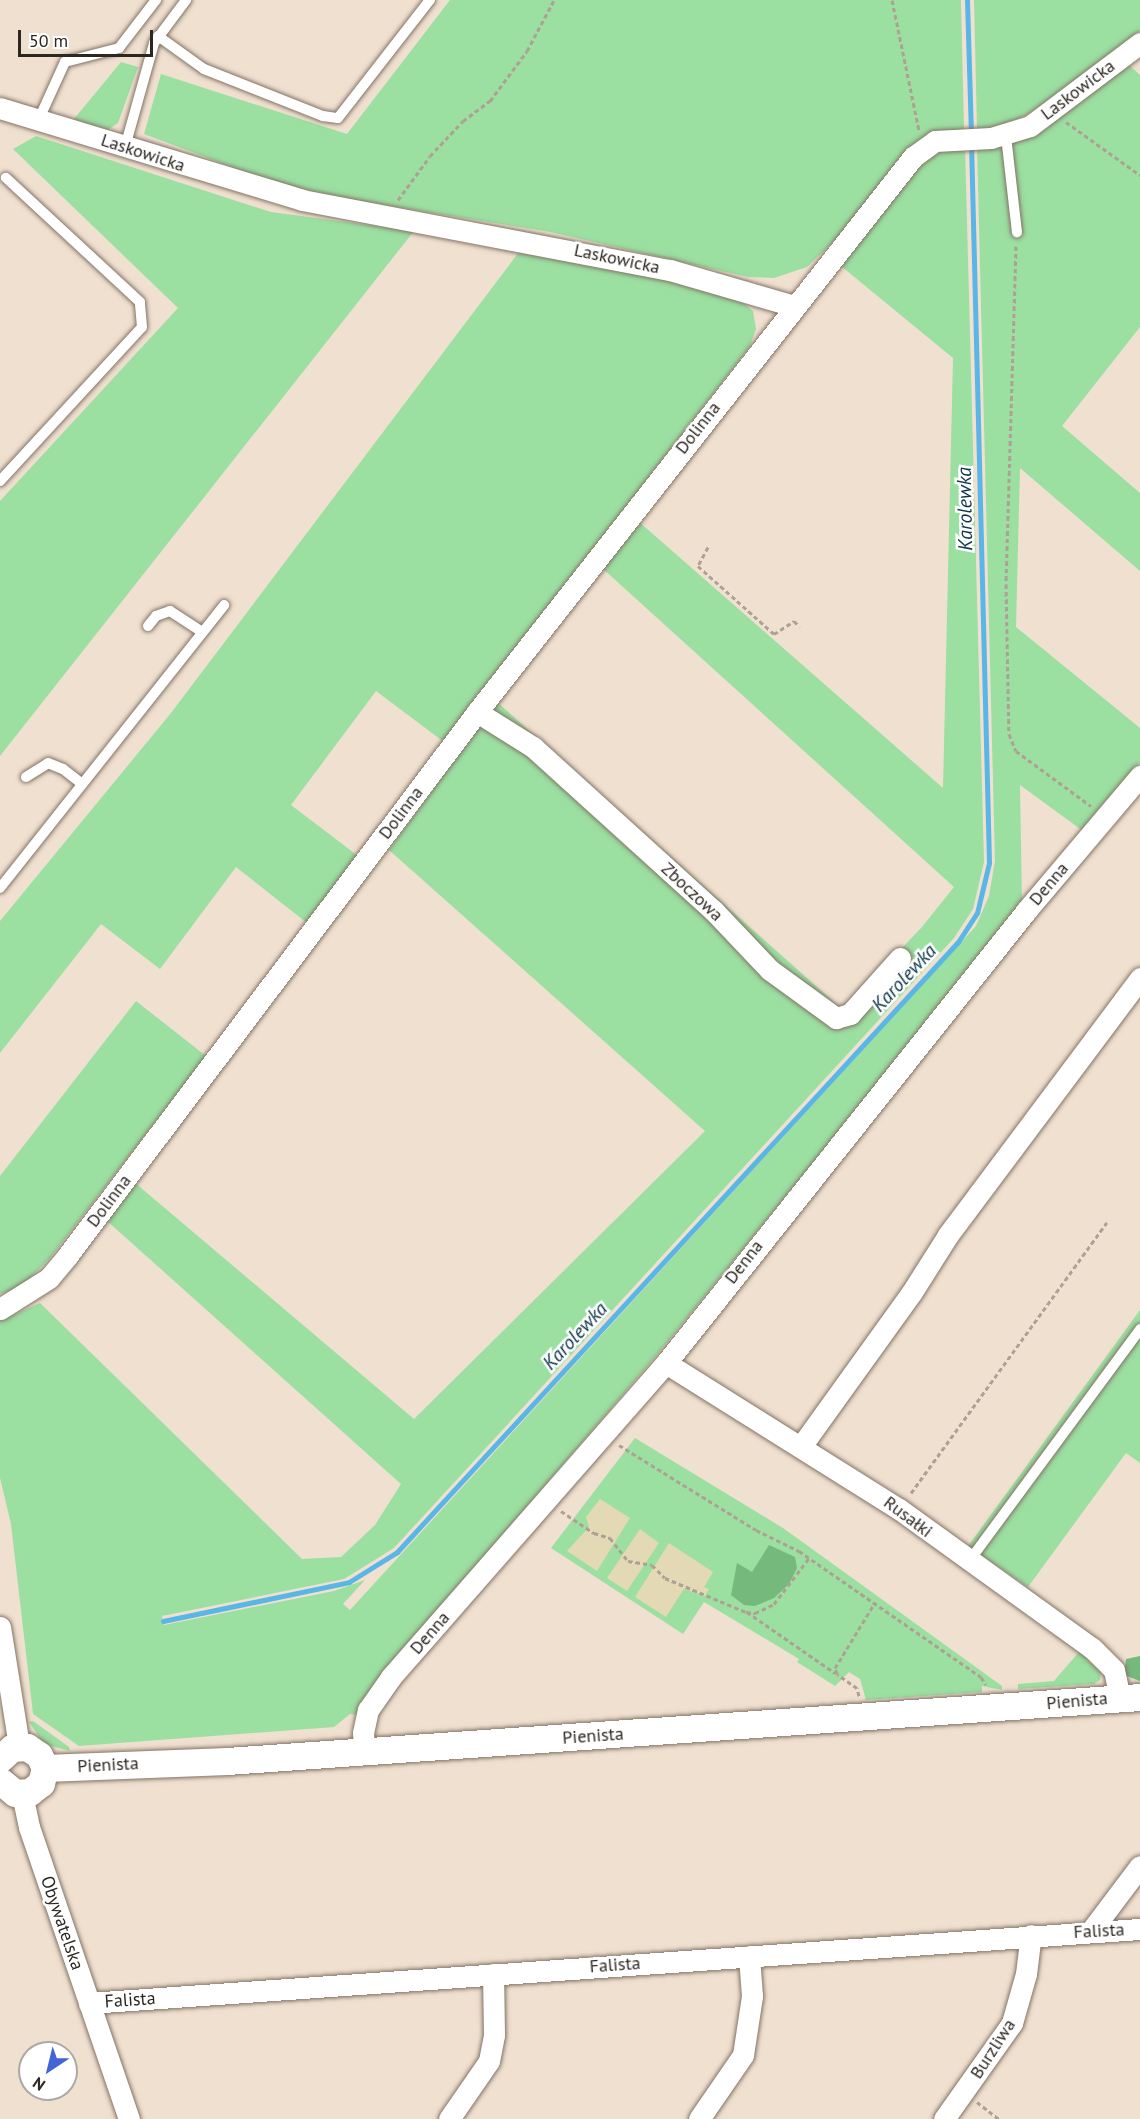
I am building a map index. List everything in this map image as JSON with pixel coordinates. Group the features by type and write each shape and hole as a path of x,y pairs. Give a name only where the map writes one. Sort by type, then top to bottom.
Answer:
{"street":[{"name":"Laskowicka","path":"939,141 998,137 1053,112 1140,43"},
{"name":"Laskowicka","path":"0,108 292,198 670,270 794,306"},
{"path":"794,306 913,157 939,141"},
{"name":"Dolinna","path":"0,1309 49,1278 68,1255 477,712 794,306"},
{"name":"Zboczowa","path":"477,712 533,747 713,910 770,970 836,1018 850,1014 900,958"},
{"name":"Denna","path":"364,1751 363,1727 374,1698 666,1363 883,1088 1140,776"},
{"path":"802,1445 912,1292 948,1235 1140,978"},
{"name":"Rusałki","path":"666,1363 802,1445 899,1509 970,1560 1106,1658 1130,1697"},
{"path":"0,1627 10,1752 34,1750 45,1768 36,1788 11,1787"},
{"name":"Pienista","path":"45,1768 364,1751 1130,1697"},
{"name":"Obywatelska","path":"11,1787 29,1827 126,2110"},
{"path":"1091,1931 1140,1866"},
{"name":"Falista","path":"89,2003 1140,1929"},
{"name":"Burzliwa","path":"944,2119 1012,2023 1026,1974 1031,1935"},
{"path":"699,2119 743,2055 752,1996 749,1956"},
{"path":"449,2119 489,2061 494,2035 493,1974"},
{"path":"109,2119 126,2110"}],"lane":[{"path":"39,119 65,62 119,48 156,0"},
{"path":"125,147 158,36 186,0"},
{"path":"158,36 204,69 331,119 338,118 430,0"},
{"path":"998,137 1017,232"},
{"path":"0,481 142,327 140,302 6,178"},
{"path":"0,888 224,604"},
{"path":"148,626 156,616 170,611 202,632"},
{"path":"26,777 48,763 63,768 82,784"},
{"path":"970,1560 1140,1329"}],"path":[{"path":"386,216 430,156 464,121 490,101 527,51 554,0"},
{"path":"892,0 916,127 939,141"},
{"path":"1053,112 1140,176"},
{"path":"1017,232 1006,584 1008,734 1016,751 1106,817"},
{"path":"708,547 698,566 774,634 794,621 800,627"},
{"path":"899,1509 1107,1222"},
{"path":"618,1444 741,1521 809,1558 981,1677 986,1687"},
{"path":"547,1497 572,1520 610,1538 628,1561 652,1564 665,1578 746,1612 837,1674 858,1692"},
{"path":"746,1612 755,1613 774,1604 809,1558"},
{"path":"837,1674 836,1662 874,1604"},
{"path":"964,2092 999,2119"}],"green space":[{"path":"450,0 961,0 964,130 950,130 807,267 774,278 748,277 550,232 293,190 144,134 161,74 347,134"},
{"path":"974,0 1140,0 1140,31 1039,107 1010,124 977,130"},
{"path":"121,62 138,67 118,123 106,131 74,119"},
{"path":"1127,63 1140,75 1140,327 1062,426 1140,493 1140,571 1020,468 1016,627 1140,728 1140,762 1083,831 1020,785 1022,905 660,1351 376,1683 357,1715 350,1714 334,1727 79,1746 33,1714 11,1524 0,1478 0,1321 40,1303 302,1559 341,1557 375,1525 401,1484 106,1220 134,1182 414,1419 705,1131 389,850 497,702 843,1010 922,927 954,887 602,568 638,521 943,788 953,358 841,266 914,169 937,150 965,146 984,862 973,909 954,938 394,1548 344,1579 162,1616 164,1625 334,1591 365,1580 343,1604 350,1610 976,926 989,896 995,861 977,146"},
{"path":"36,136 271,212 414,231 0,756 0,501 178,308 13,149"},
{"path":"522,248 710,289 740,300 753,311 756,329 750,346 444,742 376,691 291,805 358,856 307,923 236,867 160,969 101,924 0,1053 0,921 171,713"},
{"path":"136,1001 206,1056 50,1258 21,1287 0,1294 0,1176"},
{"path":"1140,1310 1140,1463 1126,1453 1028,1587 968,1546"},
{"path":"635,1438 783,1528 1002,1686 1002,1690 982,1686 982,1692 866,1700 860,1679 849,1672 835,1686 797,1662 799,1659 704,1602 683,1634 551,1548"},
{"path":"769,1545 795,1557 797,1568 789,1584 774,1598 755,1606 744,1605 731,1595 737,1563 752,1572"},
{"path":"1058,1633 1089,1655 1087,1660 1101,1671 1100,1680 1094,1684 1018,1689 1018,1684 1054,1681 1079,1652 1056,1636"},
{"path":"1140,1656 1140,1681 1124,1675 1126,1659"},
{"path":"33,1721 69,1747 70,1751 44,1744 29,1722"}],"sand":[{"path":"600,1499 630,1518 597,1571 567,1551 589,1527 586,1517"},
{"path":"640,1529 659,1543 627,1591 607,1578"},
{"path":"669,1543 713,1572 704,1587 709,1589 705,1596 684,1589 666,1617 635,1597"}],"waterway":[{"name":"Karolewka","path":"967,0 971,134"},
{"name":"Karolewka","path":"163,1621 349,1582 397,1552 958,942 977,913 989,863 971,143"}]}
